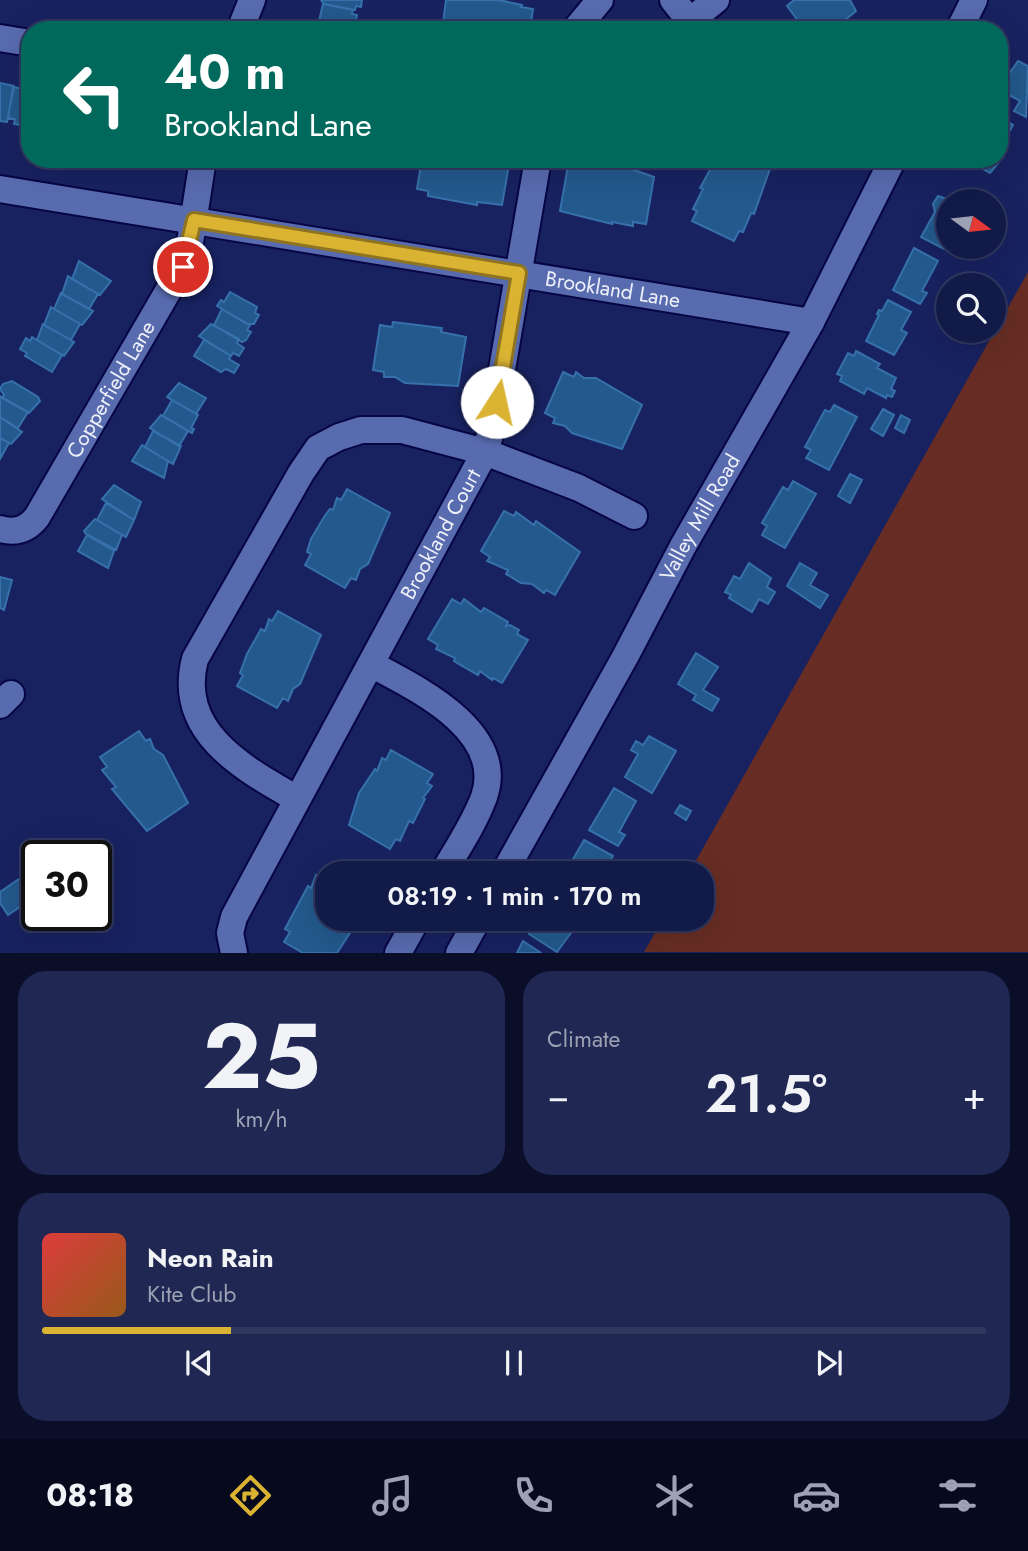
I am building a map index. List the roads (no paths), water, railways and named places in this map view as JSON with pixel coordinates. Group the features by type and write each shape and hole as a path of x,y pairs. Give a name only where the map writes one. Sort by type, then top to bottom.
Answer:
{"street":[{"path":"244,21 252,0"},
{"path":"582,21 600,0"},
{"path":"673,0 691,21"},
{"path":"698,21 716,0"},
{"path":"964,21 974,0"},
{"path":"0,38 21,42"},
{"name":"Copperfield Lane","path":"0,528 10,531 22,529 37,517 183,267 202,168"},
{"name":"Brookland Court","path":"234,953 230,933 234,918 485,452 492,428 536,168"},
{"name":"Valley Mill Road","path":"511,861 625,657 683,546 811,322 889,168"},
{"name":"Brookland Lane","path":"0,189 811,322"},
{"path":"297,799 240,766 217,743 193,702 189,681 195,659 318,448 361,430 402,429 485,452 579,488 634,516"},
{"path":"371,664 431,696 454,714 480,749 487,770 485,794 449,861"},
{"path":"398,953 410,931"},
{"path":"459,953 471,931"}]}
